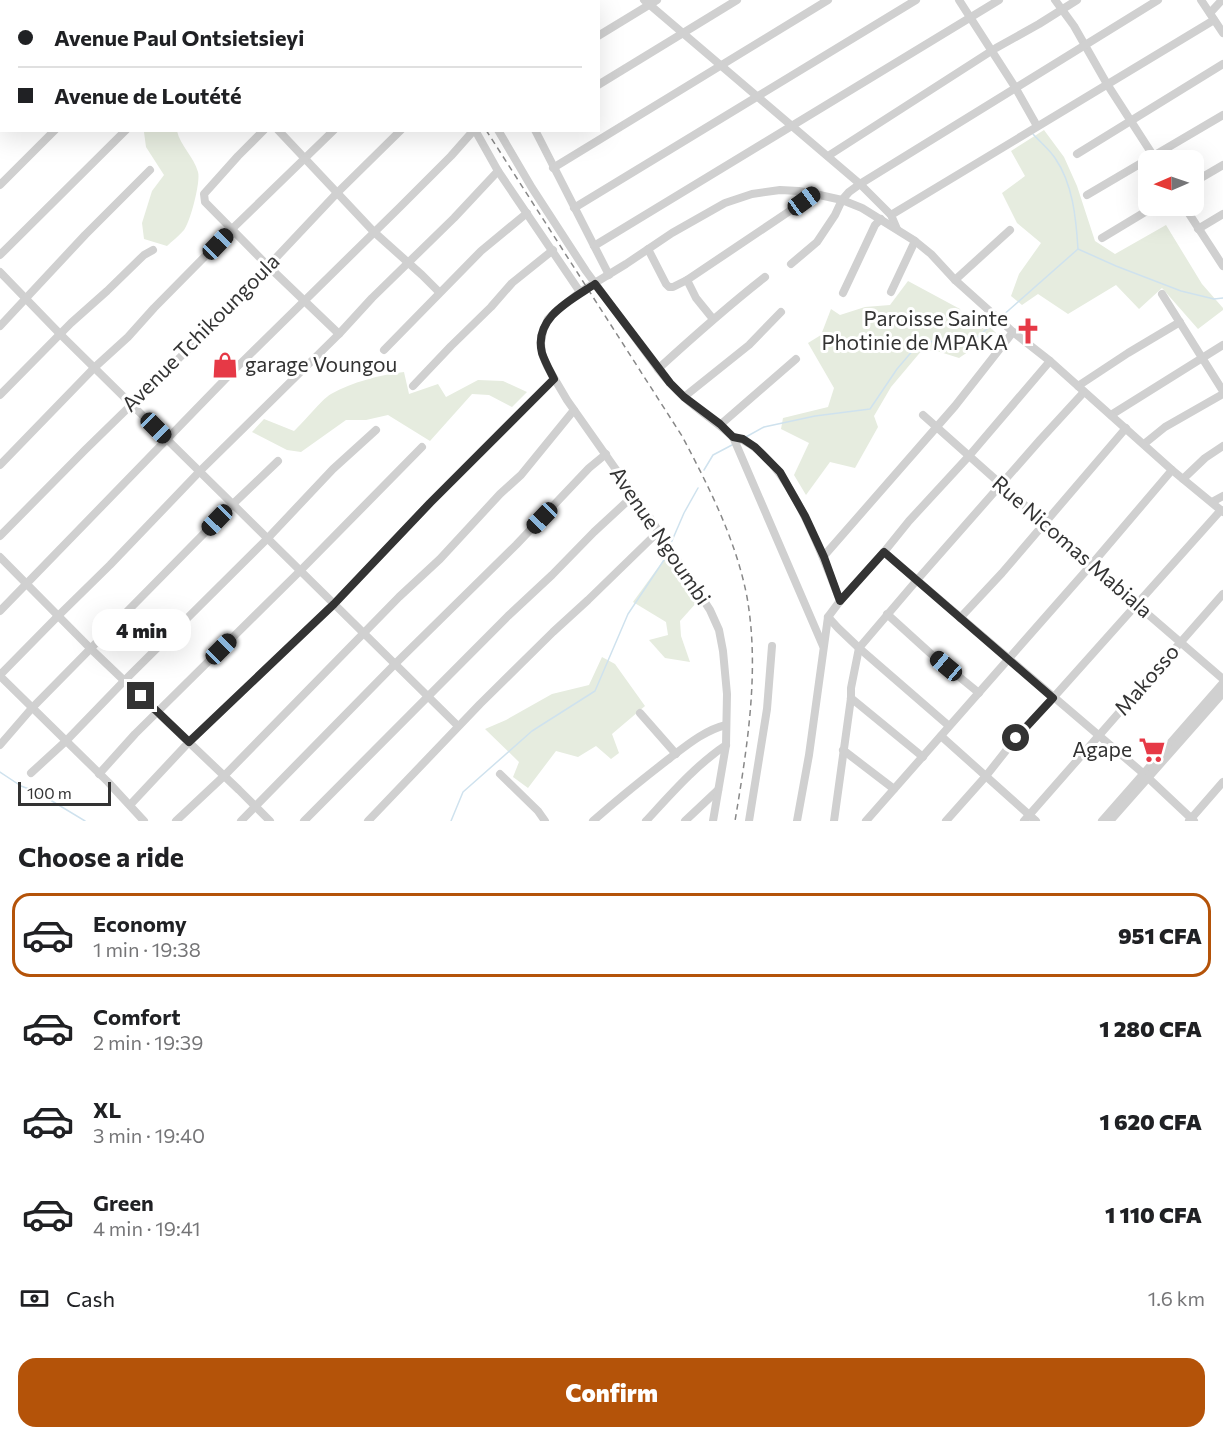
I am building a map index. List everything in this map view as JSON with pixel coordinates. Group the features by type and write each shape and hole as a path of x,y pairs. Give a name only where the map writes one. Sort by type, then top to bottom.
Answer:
{"street":[{"path":"600,85 737,0"},
{"path":"553,168 828,0"},
{"path":"574,208 916,0"},
{"path":"959,0 1015,87 1037,126"},
{"path":"594,246 999,0"},
{"path":"1055,0 1074,26 1107,84 1150,150"},
{"path":"828,156 991,51 1077,0"},
{"path":"792,264 817,242 842,200 860,184 1158,0"},
{"path":"1202,0 1223,33"},
{"path":"891,215 1107,84 1212,16 1222,0"},
{"path":"600,35 650,2 721,66 860,184 891,215 897,229"},
{"path":"1077,154 1223,64"},
{"path":"1168,150 1223,115"},
{"path":"0,185 53,132"},
{"path":"0,255 124,132"},
{"path":"262,132 204,194 205,202 339,334"},
{"path":"280,132 374,232 439,292"},
{"path":"0,465 95,367 128,338 154,308 232,229 332,132"},
{"name":"Avenue Tchikoungoula","path":"0,536 207,331 337,193 399,132"},
{"path":"0,611 238,366 473,132"},
{"path":"476,132 498,171 526,213 584,290"},
{"path":"499,132 586,272 658,369 684,397 720,424 733,437 823,646"},
{"path":"536,132 609,275"},
{"path":"1204,176 1223,165"},
{"path":"1086,195 1138,167"},
{"path":"0,326 85,235 150,170"},
{"path":"144,821 0,676 498,171"},
{"name":"Avenue Ngoumbi","path":"713,821 726,745 727,694 723,651 718,630 710,610 659,531 554,379 542,354 541,343 548,319 555,312 584,290 672,233 725,203 752,194 780,190 815,194 842,200 862,208 915,241 931,254 955,280 1013,332 1050,361 1172,470 1222,511"},
{"path":"648,249 666,284 673,287 687,280 815,194"},
{"path":"384,350 481,251 526,213"},
{"path":"1198,229 1223,214"},
{"path":"1102,238 1138,216"},
{"path":"1190,216 1223,266"},
{"path":"843,293 875,225 881,219"},
{"path":"955,280 1010,230"},
{"path":"891,292 915,241"},
{"path":"0,395 71,323 144,255 153,250"},
{"path":"413,386 512,283 553,250"},
{"path":"0,272 458,726"},
{"path":"658,369 713,319 765,277"},
{"path":"687,280 696,298 713,319"},
{"path":"1144,444 1165,427 1223,393 1162,294"},
{"path":"684,397 749,345 780,312"},
{"path":"834,821 851,698 850,688 859,648 1081,389 1128,353 1180,322"},
{"path":"824,557 969,389 1013,332"},
{"path":"1111,415 1223,345"},
{"path":"720,424 796,359"},
{"path":"797,821 828,616 1050,361"},
{"path":"130,805 189,742 334,604 430,503 554,379"},
{"path":"176,821 224,776 440,559 500,494 521,475 574,410"},
{"name":"Rue Nicomas Mabiala","path":"922,415 1223,681"},
{"path":"960,618 1002,573 1126,428"},
{"path":"31,774 267,539 333,469 376,430"},
{"path":"733,437 750,443 780,472 805,516 824,557 840,601"},
{"path":"1183,479 1205,458 1223,446"},
{"path":"99,774 135,734 422,447"},
{"path":"241,821 516,545 589,468 606,454"},
{"path":"0,745 32,708 278,461"},
{"path":"871,819 894,789 1009,660 1172,470"},
{"path":"304,821 508,616 634,495"},
{"path":"1212,502 1223,496"},
{"path":"946,821 1016,738 1222,511"},
{"path":"368,821 458,726 659,531"},
{"path":"884,552 1146,776 1192,820 1223,782"},
{"path":"0,557 91,649 270,821"},
{"name":"Makosso","path":"1030,819 1098,736 1223,594"},
{"path":"887,614 979,693"},
{"path":"828,616 859,648 949,726"},
{"path":"749,821 767,710 772,646"},
{"path":"1110,821 1223,681"},
{"path":"1102,821 1223,693"},
{"path":"851,698 922,757"},
{"path":"640,713 676,754"},
{"path":"593,821 636,783 676,754 715,728 726,725"},
{"path":"941,736 1030,819"},
{"path":"646,821 713,754 726,745"},
{"path":"843,750 894,789"},
{"path":"500,774 539,812 545,821"},
{"path":"685,821 718,790"}],"shaded area":[{"path":"1044,130 1064,157 1077,186 1095,241 1115,254 1166,225 1202,284 1223,310 1198,329 1162,288 1139,309 1116,285 1068,314 1038,294 1022,305 1011,296 1019,274 1041,243 1017,223 1002,193 1025,176 1011,151"},
{"path":"144,132 177,132 198,172 192,211 186,226 167,246 144,239 142,223 152,191 164,175 146,147"},
{"path":"908,281 960,309 964,324 985,322 996,333 959,358 923,349 891,387 874,416 878,427 855,468 830,462 806,495 794,475 809,443 781,429 783,418 828,407 834,388 808,343 821,335 831,309 840,315 865,307 890,305"},
{"path":"404,372 409,394 438,384 446,397 478,380 503,381 527,392 512,407 489,395 472,394 430,441 388,415 366,420 346,420 301,452 287,450 252,432 264,419 294,431 331,394 366,380"},
{"path":"665,558 672,563 697,602 680,621 681,636 690,662 665,658 649,640 668,635 666,622 633,602"},
{"path":"602,657 615,664 645,706 612,734 619,753 611,759 596,746 578,757 556,751 528,788 513,777 519,762 485,729 552,694 589,685"}],"waterway":[{"path":"1033,134 1053,155 1066,179 1075,213 1078,249"},
{"path":"1001,317 1078,249 1181,291 1214,299 1223,298"},
{"path":"744,438 764,427 815,416 870,409 897,369 920,342 974,340 995,322"},
{"path":"704,470 713,455 732,445"},
{"path":"671,543 698,488"},
{"path":"451,821 463,792 532,731 595,691 628,614 664,560 668,550"},
{"path":"0,772 85,821"}],"railway":[{"path":"487,132 682,436 712,494 729,534 747,597 752,653 750,709 735,821"}],"place":[{"name":"Paroisse Sainte Photinie de MPAKA","path":"1028,331"},
{"name":"garage Voungou","path":"225,365"},
{"name":"Agape","path":"1152,750"}],"route":[{"path":"141,696 189,742 334,604 430,503 554,379 542,354 543,331 548,319 580,292 595,284 670,383 701,412 720,424 733,437 743,439 755,447 780,472 805,516 824,557 840,601 884,552 1053,698 1016,738"}]}
